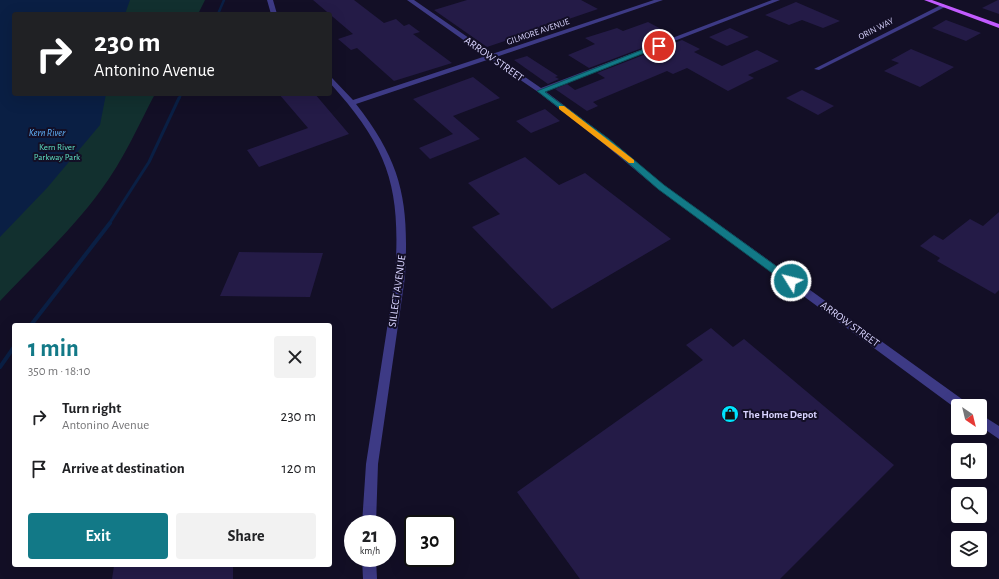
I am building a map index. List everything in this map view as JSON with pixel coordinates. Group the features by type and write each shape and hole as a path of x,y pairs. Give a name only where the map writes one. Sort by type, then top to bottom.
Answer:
{"main road":[{"path":"927,0 999,26"}],"street":[{"path":"270,0 273,12"},
{"name":"ARROW STREET","path":"410,0 540,91 606,141 661,187 952,399"},
{"name":"GILMORE AVENUE","path":"353,103 660,0"},
{"path":"540,91 778,0"},
{"name":"ORIN WAY","path":"817,68 943,6"},
{"name":"SILLECT AVENUE","path":"332,80 353,103 373,130 388,158 400,199 403,249 372,464 369,515"},
{"path":"987,425 999,433"},
{"path":"369,567 370,579"}],"green space":[{"name":"Kern River Parkway Park","path":"0,0 205,0 199,12 12,12 12,96 154,96 109,179 90,205 0,301"}],"water":[{"name":"Kern River","path":"0,0 130,0 126,12 12,12 12,96 106,96 100,125 47,188 0,237"}],"building":[{"path":"313,0 354,0 384,23 396,19 404,26 409,24 420,32 413,34 452,63 394,81 357,48 351,50 338,39 353,34 332,16 332,12 327,12"},
{"path":"467,0 581,0 598,9 487,47 434,10"},
{"path":"998,0 999,14 982,8"},
{"path":"796,2 840,21 823,28 802,20 789,25 765,15"},
{"path":"946,20 981,33 966,41 932,28"},
{"path":"648,22 674,36 589,68 568,55 595,44 585,38 617,28 623,31"},
{"path":"730,28 749,37 727,46 709,37"},
{"path":"682,40 700,49 694,52 722,66 757,50 779,61 748,75 754,78 728,91 687,68 673,74 667,71 593,102 598,106 587,111 555,89 567,84 575,90 605,78 597,73"},
{"path":"911,49 954,67 920,87 884,71 899,63 891,60"},
{"path":"527,56 558,76 555,77 559,79 548,84 514,60"},
{"path":"473,77 500,98 453,116 480,139 430,159 419,148 453,134 413,99"},
{"path":"802,90 834,106 818,115 786,98"},
{"path":"281,96 317,96 349,134 259,167 247,150 308,128"},
{"path":"545,109 560,121 531,133 516,121"},
{"path":"525,157 559,185 585,173 671,239 552,309 472,227 500,214 468,183"},
{"path":"999,212 999,290 995,294 937,261 940,258 920,246 934,235 943,240 970,219 983,226"},
{"path":"239,252 323,253 310,297 220,296"},
{"name":"The Home Depot","path":"711,328 733,347 744,339 894,465 780,579 580,579 517,492 703,360 686,345"},
{"path":"114,567 233,567 233,579 112,579"}],"waterway":[{"path":"219,12 224,0"},
{"path":"109,224 149,162 179,98"},
{"path":"33,323 110,223"},
{"path":"0,367 12,350"}],"slow traffic":[{"path":"562,108 631,162"}],"place":[{"name":"The Home Depot","path":"730,414"}],"route":[{"path":"659,46 540,91 606,141 661,187 791,281"}]}
